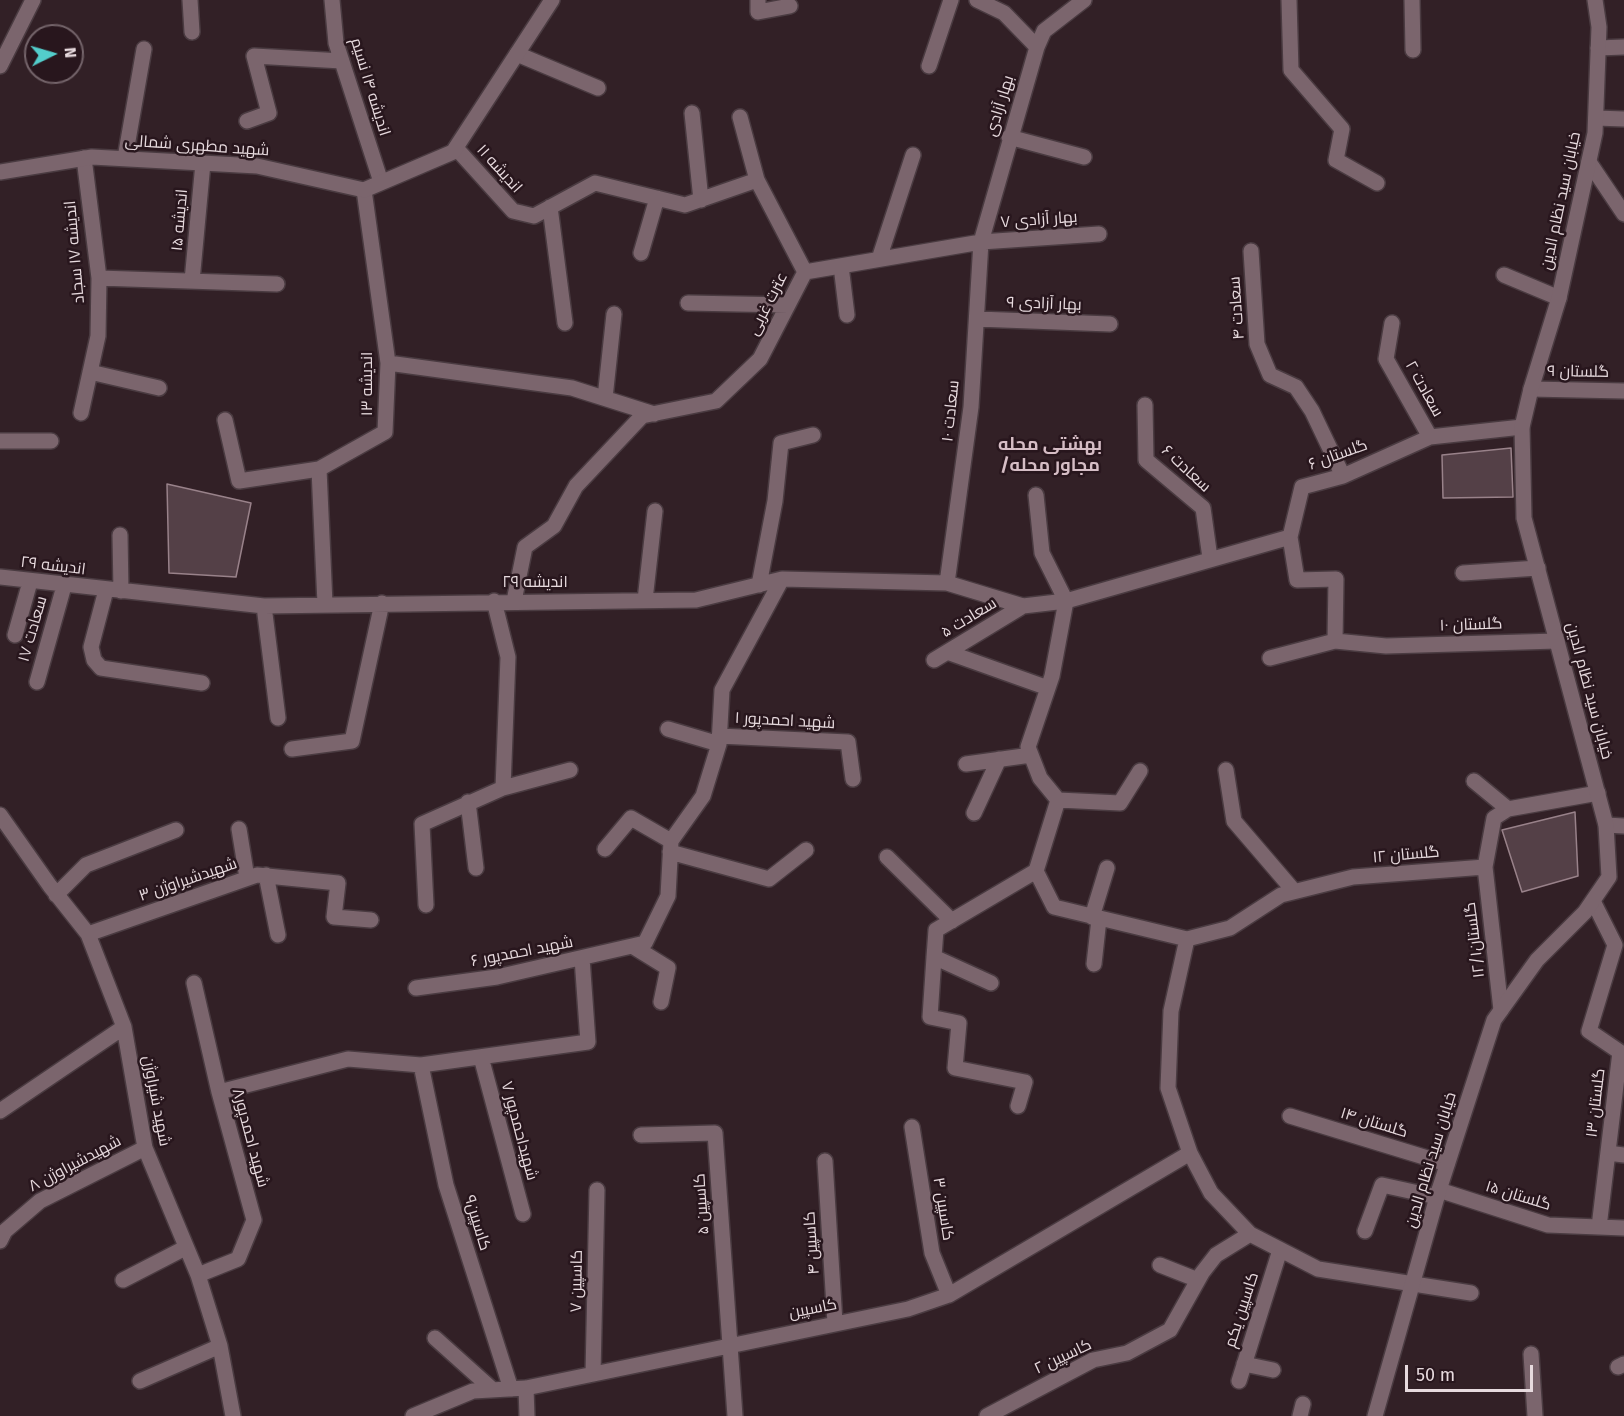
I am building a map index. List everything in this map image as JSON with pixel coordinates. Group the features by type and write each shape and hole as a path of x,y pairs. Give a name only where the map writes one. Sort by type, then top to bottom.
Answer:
{"street":[{"path":"0,66 33,0"},
{"path":"190,0 192,32"},
{"name":"اندیشه ۱۴ نسیم","path":"332,0 336,43 381,182"},
{"path":"364,190 453,152 552,0"},
{"path":"758,0 758,12 790,6"},
{"path":"929,66 951,0"},
{"path":"977,0 1004,13 1037,48"},
{"name":"بهار آزادی","path":"981,242 1009,137 1044,31 1066,6 1084,0"},
{"path":"1289,0 1291,70 1342,129 1336,160 1377,183"},
{"path":"1412,0 1413,50"},
{"name":"خیابان سید نظام الدین","path":"1375,1416 1438,1193 1494,1020 1538,960 1593,901 1609,877 1606,825 1524,518 1522,427 1531,388 1559,297 1589,162 1596,118 1599,48 1595,0"},
{"path":"1599,48 1624,47"},
{"path":"125,158 144,50"},
{"path":"517,54 598,88"},
{"path":"247,121 269,113 254,56 342,61"},
{"path":"692,113 701,200 757,180"},
{"path":"740,117 757,180 805,272"},
{"path":"1596,118 1624,119"},
{"path":"1009,137 1084,157"},
{"name":"اندیشه ۱۱","path":"456,148 513,210 534,216 595,183 685,205 701,200"},
{"path":"879,259 913,155"},
{"name":"شهید مطهری شمالی","path":"0,172 84,158 125,158 257,166 364,190"},
{"name":"اندیشه ۱۷ سجاد","path":"81,413 98,336 99,278 84,158"},
{"path":"1589,162 1622,205"},
{"name":"اندیشه ۱۵","path":"192,281 203,163"},
{"name":"اندیشه ۱۳","path":"225,420 239,481 319,469 386,432 388,363 364,190"},
{"path":"641,253 657,198"},
{"path":"550,207 565,323"},
{"name":"بهار آزادی ۷","path":"981,242 1099,234"},
{"name":"عترت غربی","path":"648,415 716,401 760,359 805,272 981,242"},
{"name":"سعادت ۱۰","path":"946,583 971,407 981,242"},
{"name":"سعادت ۴","path":"1251,251 1257,344 1270,375 1296,387 1312,411 1343,476"},
{"path":"842,266 847,315"},
{"path":"1504,275 1559,297"},
{"path":"99,278 277,284"},
{"path":"688,303 788,305"},
{"path":"605,398 614,314"},
{"name":"بهار آزادی ۹","path":"977,319 1110,324"},
{"name":"سعادت ۲","path":"1392,323 1386,359 1430,437"},
{"path":"388,363 572,388 648,415 576,486 554,526 525,547 514,601"},
{"path":"90,372 159,388"},
{"name":"گلستان ۹","path":"1531,388 1624,391"},
{"name":"سعادت ۶","path":"1145,405 1146,460 1203,508 1210,558"},
{"name":"گلستان ۶","path":"1290,537 1302,486 1343,476 1430,437 1522,427"},
{"path":"759,585 775,501 781,443 813,435"},
{"path":"0,441 51,441"},
{"path":"319,469 325,604"},
{"path":"1036,495 1042,553 1066,601 1048,688 1028,747 1031,755 1040,778 1058,800 1119,804 1140,771"},
{"path":"645,600 655,511"},
{"path":"120,535 113,591 91,647 94,660 101,668 202,683"},
{"path":"1066,601 1290,537 1297,580 1336,579 1335,641 1270,658"},
{"path":"1463,573 1538,568"},
{"name":"اندیشه ۲۹","path":"0,577 64,586 264,606 494,601 696,600 782,579 946,583 1023,606 1066,601"},
{"path":"634,946 645,943 668,896 671,847 704,796 719,740 722,690 782,579"},
{"path":"15,635 30,582"},
{"name":"سعادت ۱۷","path":"37,682 64,586"},
{"path":"494,601 508,657 503,788"},
{"path":"292,749 352,741 382,603"},
{"path":"264,606 278,718"},
{"name":"سعادت ۵","path":"1023,606 941,656 1048,688"},
{"name":"گلستان ۱۰","path":"1335,641 1386,646 1557,641"},
{"path":"668,729 719,740"},
{"name":"شهید احمدپور ۱","path":"719,740 848,742 853,779"},
{"path":"966,764 1031,755"},
{"path":"974,813 999,759"},
{"path":"426,905 422,824 503,788 570,770"},
{"path":"1226,770 1234,821 1294,891"},
{"path":"1474,781 1508,809"},
{"path":"1485,867 1494,818 1508,809 1598,794"},
{"path":"1018,1106 1025,1082 955,1068 959,1023 930,1017 936,930 1036,871 1058,800"},
{"path":"468,802 476,868"},
{"name":"شهید شیراوژن","path":"0,815 56,895 88,934 124,1027 146,1148 198,1275 220,1347 233,1416"},
{"path":"605,849 631,818 671,847 769,879 806,850"},
{"path":"1606,825 1624,826"},
{"path":"239,829 248,878"},
{"path":"56,895 86,865 176,830"},
{"path":"887,857 952,921"},
{"name":"گلستان ۱۲","path":"1187,939 1230,928 1281,895 1294,891 1353,877 1485,867"},
{"name":"گلستان۱۲/۱","path":"1485,867 1501,1010"},
{"path":"1094,964 1096,918 1107,868"},
{"path":"1036,871 1054,907 1187,939 1170,1011 1168,1088 1190,1153 1211,1193 1250,1234 1318,1269 1413,1282 1471,1293"},
{"path":"266,875 278,935"},
{"name":"شهیدشیراوژن ۳","path":"88,934 248,878 266,875 338,883 334,917 371,920"},
{"name":"گلستان ۱۳","path":"1593,901 1615,945 1589,1031 1620,1052 1599,1227"},
{"path":"634,946 669,968 661,1002"},
{"name":"شهید احمدپور ۶","path":"416,988 497,977 634,946"},
{"path":"934,957 991,983"},
{"path":"219,1092 348,1059 421,1065 588,1042 582,958"},
{"name":"شهید احمدپور۸","path":"194,983 219,1092 254,1220 238,1259 198,1275"},
{"path":"0,1111 124,1027"},
{"name":"شهیداحمدپور ۷","path":"481,1057 523,1214"},
{"name":"کاسپین۹","path":"421,1065 446,1185 511,1389"},
{"name":"گلستان ۱۴","path":"1290,1116 1447,1164"},
{"name":"کاسپین ۳","path":"912,1126 932,1253 949,1295"},
{"name":"کاسپین ۵","path":"641,1135 715,1133 730,1345"},
{"name":"شهیدشیراوژن ۸","path":"0,1241 5,1231 40,1201 146,1148"},
{"name":"کاسپین","path":"413,1416 473,1391 526,1388 908,1309 949,1295 1190,1153"},
{"path":"1608,1153 1624,1155"},
{"name":"کاسپین ۴","path":"825,1161 835,1323"},
{"name":"گلستان ۱۵","path":"1365,1231 1382,1185 1438,1193 1548,1225 1624,1228"},
{"name":"کاسپین ۷","path":"593,1374 597,1190"},
{"name":"کاسپین ۲","path":"987,1416 1092,1360 1127,1353 1170,1330 1198,1280 1216,1255 1250,1234"},
{"path":"123,1280 185,1248"},
{"name":"کاسپین یکم","path":"1239,1381 1280,1250"},
{"path":"1160,1265 1198,1280"},
{"path":"435,1338 493,1390"},
{"path":"730,1345 735,1416"},
{"path":"140,1381 220,1347"},
{"path":"1531,1354 1535,1416"},
{"path":"1244,1364 1273,1370"},
{"path":"526,1388 527,1416"}],"building":[{"path":"1511,448 1513,497 1443,498 1442,455"},
{"path":"167,484 251,503 236,577 169,573"},
{"path":"1575,812 1578,876 1522,892 1502,830"}],"district":[{"name":"بهشتی محله /مجاور محله","path":"1050,455"}]}
